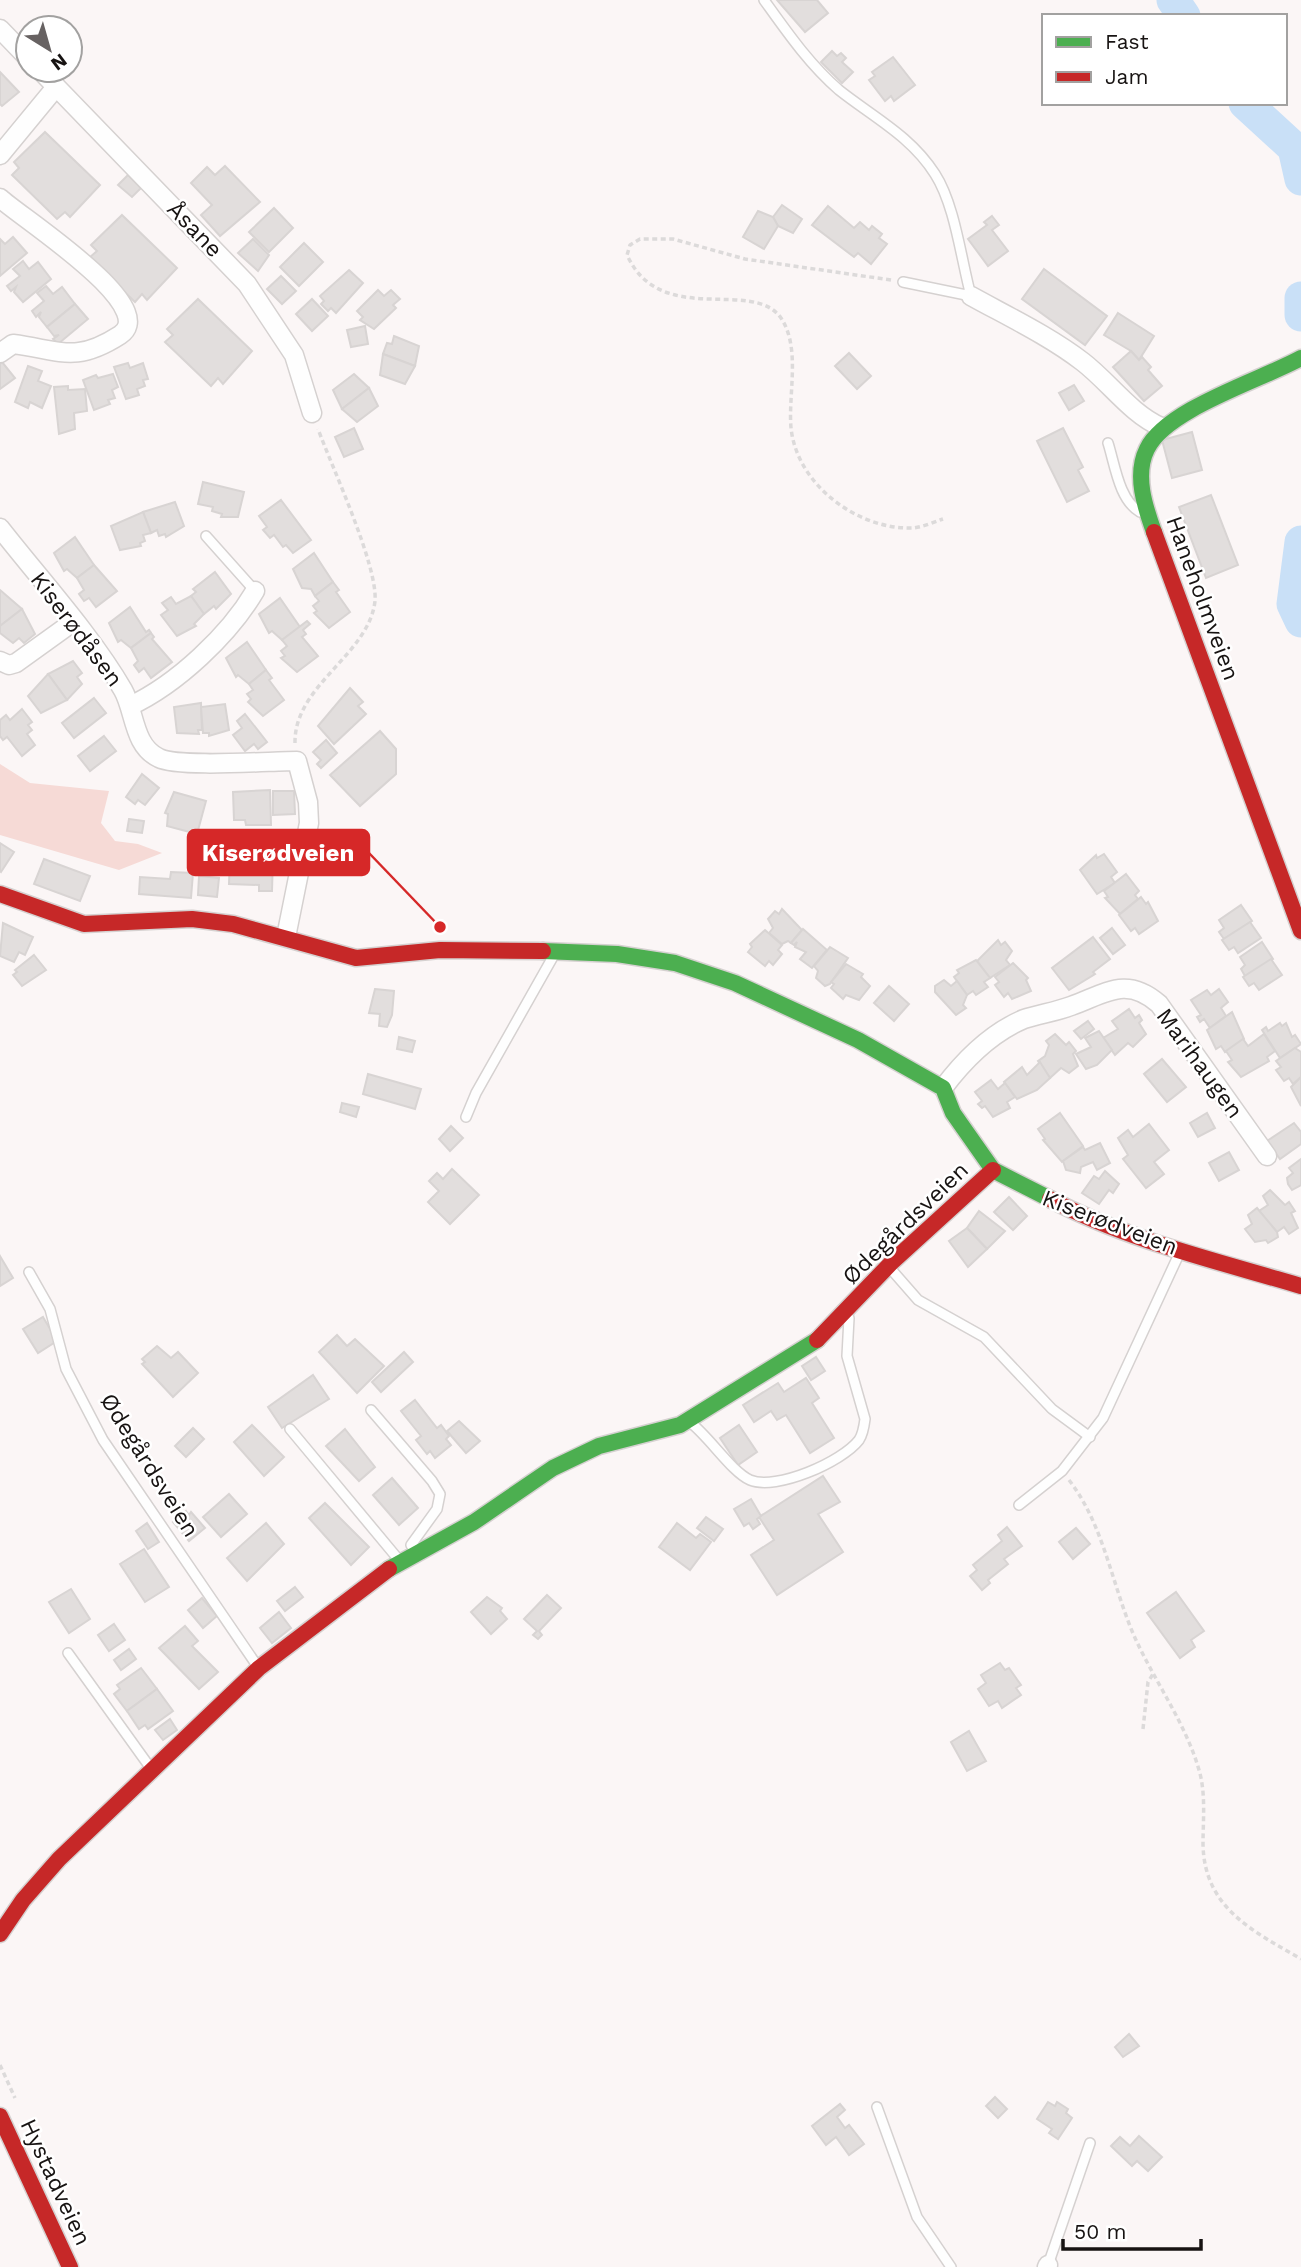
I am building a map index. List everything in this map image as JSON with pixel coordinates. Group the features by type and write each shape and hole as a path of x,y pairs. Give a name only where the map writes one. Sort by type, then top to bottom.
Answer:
{"street":[{"path":"0,29 14,44"},
{"name":"Åsane","path":"53,84 247,284 294,355 312,413"},
{"path":"0,155 56,87"},
{"path":"0,198 78,257 124,306 128,325 126,331 108,343 85,352 55,354 13,344 0,353"},
{"path":"971,296 1068,350 1099,374 1149,422 1161,427 1180,414 1300,359"},
{"name":"Haneholmveien","path":"1161,427 1148,446 1143,462 1142,485 1149,515 1301,931"},
{"name":"Kiserødåsen","path":"0,528 115,677 130,706 141,741 160,759 297,761"},
{"path":"130,706 148,697 199,658 236,618 255,591"},
{"path":"0,661 9,665 16,663 73,622"},
{"path":"286,937 309,823 308,802 297,761"},
{"path":"0,894 84,924 136,925 192,919 233,924 356,958 440,950 556,951 617,954 675,963 735,984 858,1041 943,1088"},
{"name":"Marihaugen","path":"943,1088 979,1047 1022,1020 1063,1009 1110,989 1139,990 1159,1004 1267,1156"},
{"name":"Kiserødveien","path":"943,1088 953,1113 993,1170 1070,1210 1181,1250 1301,1286"},
{"name":"Ødegårdsveien","path":"0,1934 23,1900 59,1859 153,1772 258,1668 402,1560 483,1517 576,1456 688,1420 811,1346 849,1310 888,1266 993,1170"},
{"name":"Hystadveien","path":"0,2116 70,2267"}],"lane":[{"path":"764,0 806,58 839,90 897,132 926,161 946,198 971,296 903,282"},
{"path":"1108,443 1131,506 1149,515"},
{"path":"206,536 255,591"},
{"path":"466,1117 476,1093 556,951"},
{"path":"1019,1505 1062,1471 1103,1418 1181,1250"},
{"path":"888,1266 918,1300 984,1337 1052,1409 1090,1437"},
{"name":"Ødegårdsveien","path":"29,1272 50,1310 65,1369 103,1440 258,1668"},
{"name":"Ødegårdsveien","path":"688,1420 714,1443 738,1474 764,1483 787,1480 853,1446 864,1430 865,1419 846,1356 849,1310"},
{"name":"Ødegårdsveien","path":"371,1410 432,1480 440,1494 437,1508 402,1560"},
{"path":"290,1429 402,1560"},
{"path":"68,1653 153,1772"},
{"path":"877,2108 917,2217 951,2267"},
{"path":"1049,2266 1090,2143"}],"path":[{"path":"903,282 745,259 673,239 640,239 630,245 627,255 637,274 670,294 763,306 780,316 791,338 791,431 802,465 823,490 850,514 891,527 916,528 943,519"},
{"path":"297,761 295,741 299,718 362,633 374,603 372,572 312,413"},
{"path":"1062,1471 1085,1502 1132,1631 1194,1752 1201,1773 1203,1849 1213,1887 1238,1922 1301,1959"},
{"path":"1143,1729 1148,1682 1153,1674"}],"shaded area":[{"path":"0,764 30,783 109,791 101,823 115,841 138,844 162,853 119,870 0,835"}],"building":[{"path":"777,0 817,0 828,13 805,32"},
{"path":"832,51 837,56 841,53 846,58 842,62 853,72 842,83 821,62"},
{"path":"893,57 915,85 894,101 891,96 885,101 869,80 875,76 872,72"},
{"path":"0,72 19,92 2,106 0,104"},
{"path":"45,132 100,185 70,217 65,212 57,219 12,175 19,168 14,162"},
{"path":"225,166 260,202 220,236 201,215 212,205 191,183 207,167 215,175"},
{"path":"128,175 141,188 132,197 118,185"},
{"path":"782,205 802,219 793,233 778,226 773,217"},
{"path":"828,206 854,228 860,222 869,230 872,226 882,234 879,238 887,244 871,264 858,253 854,257 812,225"},
{"path":"274,208 293,228 269,252 249,232"},
{"path":"758,211 773,217 778,226 764,249 743,237"},
{"path":"122,215 177,268 147,300 142,294 135,302 89,258 97,251 91,245"},
{"path":"992,216 999,225 992,230 1008,251 988,266 968,239 987,225 984,222"},
{"path":"13,237 27,253 0,276 0,239 5,244"},
{"path":"253,239 269,255 258,271 238,253"},
{"path":"304,243 323,262 299,286 280,267"},
{"path":"23,261 29,269 38,262 51,279 23,302 14,292 16,287 11,291 7,286 20,276 13,269"},
{"path":"1044,269 1107,316 1085,345 1022,299"},
{"path":"349,270 363,283 336,313 331,308 328,311 321,304 324,301 320,296"},
{"path":"281,276 296,291 282,304 267,289"},
{"path":"46,286 53,294 62,287 75,304 47,327 39,317 41,312 36,317 32,311 44,301 37,293"},
{"path":"378,290 384,296 391,290 400,299 393,305 396,308 374,329 360,320 363,317 357,311"},
{"path":"198,299 252,351 223,384 218,378 211,386 165,342 173,335 167,329"},
{"path":"312,299 328,316 312,331 296,314"},
{"path":"75,304 88,319 58,344 53,339 59,335 54,336 47,327"},
{"path":"1118,313 1154,336 1139,360 1131,351 1104,335"},
{"path":"365,326 368,344 351,347 347,330"},
{"path":"394,336 419,346 415,366 383,354 387,343 392,344"},
{"path":"1131,351 1139,360 1142,357 1151,367 1148,370 1162,386 1144,401 1113,367"},
{"path":"849,353 871,376 857,389 835,366"},
{"path":"383,354 415,366 405,384 380,375"},
{"path":"2,362 15,378 0,389 0,364"},
{"path":"128,363 130,368 143,363 148,379 143,380 145,386 137,389 139,395 126,399 114,367"},
{"path":"28,366 42,371 38,381 51,386 42,408 30,402 28,408 15,402"},
{"path":"113,374 118,387 112,390 115,398 108,400 110,404 94,410 83,380 96,375 98,378"},
{"path":"354,374 369,388 342,409 333,390"},
{"path":"1074,385 1084,401 1069,410 1059,393"},
{"path":"68,386 68,390 85,389 87,411 74,413 75,429 59,434 54,387"},
{"path":"369,388 378,406 357,422 342,409"},
{"path":"354,428 363,449 344,457 335,437"},
{"path":"1063,428 1083,467 1078,470 1089,491 1067,502 1037,441"},
{"path":"1192,432 1202,470 1172,478 1162,440"},
{"path":"203,482 244,492 238,517 221,517 222,514 212,511 213,507 198,504"},
{"path":"1211,495 1238,565 1206,578 1179,507"},
{"path":"281,500 311,540 293,553 286,545 283,547 274,535 270,538 263,530 267,527 259,516"},
{"path":"175,502 184,526 166,537 165,534 159,536 157,530 151,533 143,512"},
{"path":"143,512 151,533 143,535 145,541 140,543 141,546 120,550 111,526"},
{"path":"75,537 94,565 77,578 67,569 64,571 54,553"},
{"path":"314,553 333,582 315,596 311,589 302,588 293,569"},
{"path":"94,565 117,591 96,607 89,598 84,601 79,594 84,590 77,578"},
{"path":"215,572 231,594 216,609 214,606 204,614 191,596 196,592 193,589"},
{"path":"333,582 339,590 336,592 350,612 329,628 314,613 317,611 313,606 319,601 315,596"},
{"path":"0,590 22,609 0,626"},
{"path":"191,596 204,614 194,624 196,626 177,636 161,615 168,610 162,603 171,597 176,604"},
{"path":"280,598 300,627 282,640 272,631 269,633 259,614"},
{"path":"130,607 146,632 149,630 151,633 131,648 121,640 118,642 109,623"},
{"path":"22,609 35,634 24,643 19,638 13,643 0,633 0,626"},
{"path":"307,621 310,624 303,630 306,634 302,637 318,656 297,672 281,658 285,656 281,651 287,646 282,640"},
{"path":"151,633 154,637 152,639 172,662 151,678 144,668 139,672 134,665 138,661 131,648"},
{"path":"247,642 266,670 249,684 238,675 236,677 226,658"},
{"path":"73,661 82,673 77,677 82,684 67,700 48,674"},
{"path":"266,670 272,678 269,680 284,700 263,716 248,702 251,699 247,694 253,690 249,684"},
{"path":"48,674 67,700 41,713 28,696"},
{"path":"350,688 363,702 358,706 366,714 334,744 318,726"},
{"path":"94,698 106,713 74,738 62,723"},
{"path":"201,703 202,730 198,730 199,734 177,733 174,707"},
{"path":"225,704 229,730 209,736 209,733 203,733 201,707"},
{"path":"22,709 32,722 28,725 32,730 27,734 35,745 22,756 7,737 3,740 0,736 0,720 6,715 10,720"},
{"path":"245,714 267,742 258,749 254,744 245,751 233,735 242,728 237,721"},
{"path":"380,731 396,749 396,774 360,806 330,775"},
{"path":"104,736 116,751 90,771 78,756"},
{"path":"326,740 337,753 321,768 317,764 321,760 313,752"},
{"path":"142,774 159,788 145,805 138,800 135,804 126,797"},
{"path":"270,790 271,825 246,825 245,820 234,820 233,792"},
{"path":"273,791 294,791 295,814 273,815"},
{"path":"174,792 206,801 197,834 167,826 168,814 165,813"},
{"path":"129,819 144,821 142,833 127,831"},
{"path":"0,843 14,852 1,872 0,871"},
{"path":"1104,854 1117,872 1111,877 1115,883 1097,894 1080,870 1096,855 1097,858"},
{"path":"230,855 273,856 272,891 259,891 259,885 229,884"},
{"path":"44,859 90,876 80,901 34,884"},
{"path":"171,872 193,873 191,898 139,894 140,877 170,879"},
{"path":"1126,874 1139,891 1135,895 1138,899 1120,914 1105,898 1108,897 1104,891"},
{"path":"199,876 219,878 217,897 198,895"},
{"path":"1141,897 1146,904 1148,902 1158,921 1139,934 1135,928 1131,931 1119,915"},
{"path":"1241,905 1252,921 1224,939 1219,932 1224,928 1219,920"},
{"path":"782,909 802,930 791,943 788,941 782,944 769,933 773,928 768,919 775,911 779,914"},
{"path":"1250,922 1261,938 1238,953 1234,947 1229,950 1222,940"},
{"path":"3,923 33,937 25,955 19,952 14,962 0,956"},
{"path":"1112,928 1125,945 1113,954 1100,938"},
{"path":"803,929 827,950 812,968 800,959 806,952 795,947 797,942 794,945 791,943"},
{"path":"765,930 782,945 778,950 782,954 773,965 769,961 765,966 748,952 752,947 750,944"},
{"path":"1093,937 1110,959 1093,972 1095,974 1069,990 1052,968"},
{"path":"998,940 1001,945 1005,942 1012,951 1006,960 1010,965 990,978 977,961"},
{"path":"1262,942 1273,959 1245,976 1241,969 1245,965 1240,957"},
{"path":"830,947 848,958 830,984 825,986 816,978 818,971 814,966"},
{"path":"34,955 46,970 22,986 13,975 17,972 15,970"},
{"path":"1271,959 1282,975 1259,990 1254,983 1249,986 1243,977"},
{"path":"976,960 990,978 984,982 988,987 976,995 973,991 967,995 954,977 959,973 957,970"},
{"path":"1013,963 1028,978 1026,980 1031,991 1012,999 1008,993 1004,997 995,985 999,982 995,977"},
{"path":"846,964 863,974 861,977 870,986 859,1000 846,995 843,999 831,988 834,984 831,982"},
{"path":"944,980 951,986 957,981 967,995 963,1005 966,1008 956,1015 935,992 935,986"},
{"path":"889,986 909,1004 894,1021 874,1003"},
{"path":"375,989 394,991 392,1015 387,1027 379,1026 380,1014 369,1013"},
{"path":"1219,989 1228,1002 1221,1008 1226,1016 1210,1028 1204,1019 1200,1022 1197,1017 1201,1015 1191,1000 1207,990 1211,995"},
{"path":"1129,1009 1135,1018 1139,1015 1142,1020 1139,1023 1146,1034 1133,1047 1128,1043 1115,1055 1103,1038 1118,1029 1112,1021"},
{"path":"1232,1012 1244,1039 1225,1052 1221,1046 1216,1049 1207,1030"},
{"path":"1088,1021 1094,1029 1081,1039 1074,1031"},
{"path":"1280,1023 1282,1026 1286,1023 1292,1037 1295,1035 1301,1044 1280,1058 1262,1030 1266,1027 1268,1031"},
{"path":"1099,1031 1112,1050 1097,1065 1086,1069 1076,1054 1091,1047 1085,1038"},
{"path":"1055,1034 1066,1045 1069,1042 1076,1051 1073,1054 1078,1066 1069,1073 1061,1068 1050,1078 1038,1061 1045,1056 1049,1045 1046,1041"},
{"path":"1264,1034 1275,1051 1267,1057 1269,1061 1241,1077 1228,1062 1232,1060 1226,1051 1243,1039 1248,1046"},
{"path":"399,1037 415,1041 412,1052 397,1049"},
{"path":"1295,1048 1301,1052 1301,1077 1293,1084 1289,1078 1284,1081 1276,1070 1281,1067 1276,1061"},
{"path":"1162,1059 1186,1087 1167,1102 1144,1074"},
{"path":"1040,1062 1050,1078 1037,1090 1017,1099 1004,1082 1022,1067 1027,1075"},
{"path":"368,1074 421,1089 415,1109 363,1094"},
{"path":"1301,1077 1301,1106 1291,1087"},
{"path":"991,1080 998,1089 1005,1083 1015,1097 1007,1102 1010,1108 993,1117 985,1106 982,1108 978,1104 982,1101 975,1092"},
{"path":"342,1103 359,1107 356,1117 340,1112"},
{"path":"1060,1113 1083,1146 1062,1162 1043,1140 1045,1139 1038,1129"},
{"path":"1207,1113 1215,1128 1198,1137 1190,1123"},
{"path":"1294,1123 1301,1132 1301,1144 1280,1159 1267,1141"},
{"path":"1149,1124 1169,1150 1154,1162 1164,1174 1146,1188 1123,1159 1128,1155 1118,1138 1128,1130 1133,1137"},
{"path":"451,1126 463,1138 450,1151 439,1139"},
{"path":"1100,1143 1110,1163 1097,1170 1093,1162 1081,1167 1080,1173 1066,1170 1063,1161 1083,1147 1085,1150"},
{"path":"1229,1152 1239,1170 1219,1181 1209,1163"},
{"path":"1301,1159 1301,1185 1292,1190 1287,1178 1293,1173 1289,1168"},
{"path":"452,1169 479,1195 450,1224 428,1202 439,1191 429,1181 437,1173 443,1179"},
{"path":"1105,1171 1119,1184 1113,1193 1109,1190 1099,1204 1082,1193 1094,1176 1099,1179"},
{"path":"1270,1190 1285,1205 1289,1202 1295,1211 1291,1213 1298,1228 1289,1234 1284,1227 1277,1232 1259,1211 1268,1205 1263,1196"},
{"path":"1009,1197 1027,1216 1013,1230 994,1212"},
{"path":"1257,1208 1277,1232 1278,1237 1268,1243 1266,1240 1255,1242 1245,1229 1252,1224 1248,1215"},
{"path":"979,1211 1005,1231 987,1249 967,1228"},
{"path":"967,1228 987,1249 968,1267 949,1241"},
{"path":"0,1256 13,1278 0,1286"},
{"path":"43,1317 57,1341 38,1353 23,1329"},
{"path":"337,1335 347,1346 355,1339 384,1366 357,1393 319,1352"},
{"path":"157,1346 171,1358 178,1352 198,1373 173,1397 142,1364 145,1362 142,1359"},
{"path":"404,1352 413,1362 381,1392 372,1382"},
{"path":"816,1357 825,1371 811,1380 802,1366"},
{"path":"313,1375 329,1399 282,1428 268,1407"},
{"path":"806,1378 819,1398 812,1403 834,1438 810,1453 786,1415 777,1420 771,1411 754,1422 743,1405 778,1383 784,1392"},
{"path":"415,1400 437,1428 441,1425 449,1436 446,1439 451,1445 435,1458 430,1451 427,1454 416,1440 421,1436 401,1411"},
{"path":"459,1421 480,1441 466,1453 447,1431"},
{"path":"252,1425 284,1457 264,1476 234,1442"},
{"path":"739,1425 757,1452 738,1465 720,1438"},
{"path":"193,1428 204,1439 186,1457 175,1446"},
{"path":"345,1429 375,1467 359,1481 326,1446"},
{"path":"823,1476 840,1502 818,1514 843,1552 777,1595 751,1555 774,1540 759,1517"},
{"path":"392,1478 418,1508 399,1525 373,1495"},
{"path":"229,1494 247,1514 221,1537 203,1517"},
{"path":"751,1499 761,1516 757,1519 760,1524 753,1529 749,1523 744,1526 734,1509"},
{"path":"325,1503 369,1547 351,1565 309,1518"},
{"path":"186,1511 189,1515 191,1512 205,1528 189,1541 173,1522"},
{"path":"706,1517 723,1529 714,1541 697,1528"},
{"path":"147,1523 159,1542 148,1549 136,1531"},
{"path":"266,1523 284,1544 247,1581 227,1558"},
{"path":"677,1523 696,1538 700,1534 711,1542 690,1570 659,1547"},
{"path":"1007,1527 1022,1546 1004,1559 1008,1564 988,1580 990,1583 982,1590 970,1576 977,1570 973,1565 1002,1541 998,1535"},
{"path":"1076,1528 1090,1544 1073,1559 1059,1542"},
{"path":"144,1549 169,1587 145,1602 120,1564"},
{"path":"295,1587 303,1597 285,1611 277,1601"},
{"path":"71,1589 90,1619 69,1633 49,1602"},
{"path":"1176,1592 1204,1631 1191,1640 1195,1647 1180,1658 1147,1613"},
{"path":"547,1595 561,1608 539,1631 542,1635 538,1639 533,1635 537,1631 524,1619"},
{"path":"487,1597 502,1608 500,1611 507,1619 491,1634 471,1612"},
{"path":"202,1598 217,1616 203,1628 188,1610"},
{"path":"279,1612 291,1628 272,1643 260,1628"},
{"path":"114,1624 125,1640 109,1651 98,1635"},
{"path":"185,1626 198,1641 192,1646 218,1672 199,1689 159,1648"},
{"path":"129,1649 136,1659 121,1670 114,1660"},
{"path":"1000,1663 1005,1670 1009,1668 1021,1685 1016,1688 1021,1695 1002,1708 998,1701 989,1706 978,1689 986,1683 981,1675"},
{"path":"141,1668 157,1689 127,1711 114,1694 120,1689 117,1685"},
{"path":"157,1689 173,1711 148,1729 145,1725 139,1729 127,1711"},
{"path":"170,1719 177,1730 163,1740 155,1730"},
{"path":"969,1731 986,1761 967,1771 951,1742"},
{"path":"1129,2034 1139,2046 1123,2057 1115,2047"},
{"path":"995,2097 1007,2109 998,2118 986,2106"},
{"path":"1048,2102 1055,2106 1057,2102 1068,2109 1066,2113 1072,2118 1058,2139 1049,2133 1052,2129 1037,2119"},
{"path":"840,2104 845,2110 837,2117 845,2128 849,2125 864,2144 849,2155 836,2137 826,2145 812,2126"},
{"path":"1139,2136 1162,2157 1148,2171 1137,2161 1132,2166 1111,2146 1120,2137 1130,2146"}],"waterway":[{"path":"1173,0 1183,14"},
{"path":"1247,105 1294,148 1301,179"},
{"path":"1301,298 1301,315"},
{"path":"1301,542 1293,604 1301,621"}],"traffic: fast":[{"path":"1154,532 1144,502 1141,469 1147,449 1157,435 1194,408 1301,358"},
{"path":"543,951 617,954 675,963 735,983 858,1040 943,1088 953,1113 993,1170 1050,1199"},
{"path":"389,1569 474,1522 553,1468 599,1446 680,1425 817,1340"}],"traffic: jam":[{"path":"1154,532 1301,931"},
{"path":"0,894 84,924 192,919 233,924 356,958 440,950 543,951"},
{"path":"817,1340 893,1261 993,1170"},
{"path":"1050,1199 1141,1238 1301,1286"},
{"path":"0,1934 23,1900 59,1859 259,1668 389,1569"},
{"path":"0,2116 70,2267"}],"place":[{"name":"Kiserødveien","path":"440,927"}]}
